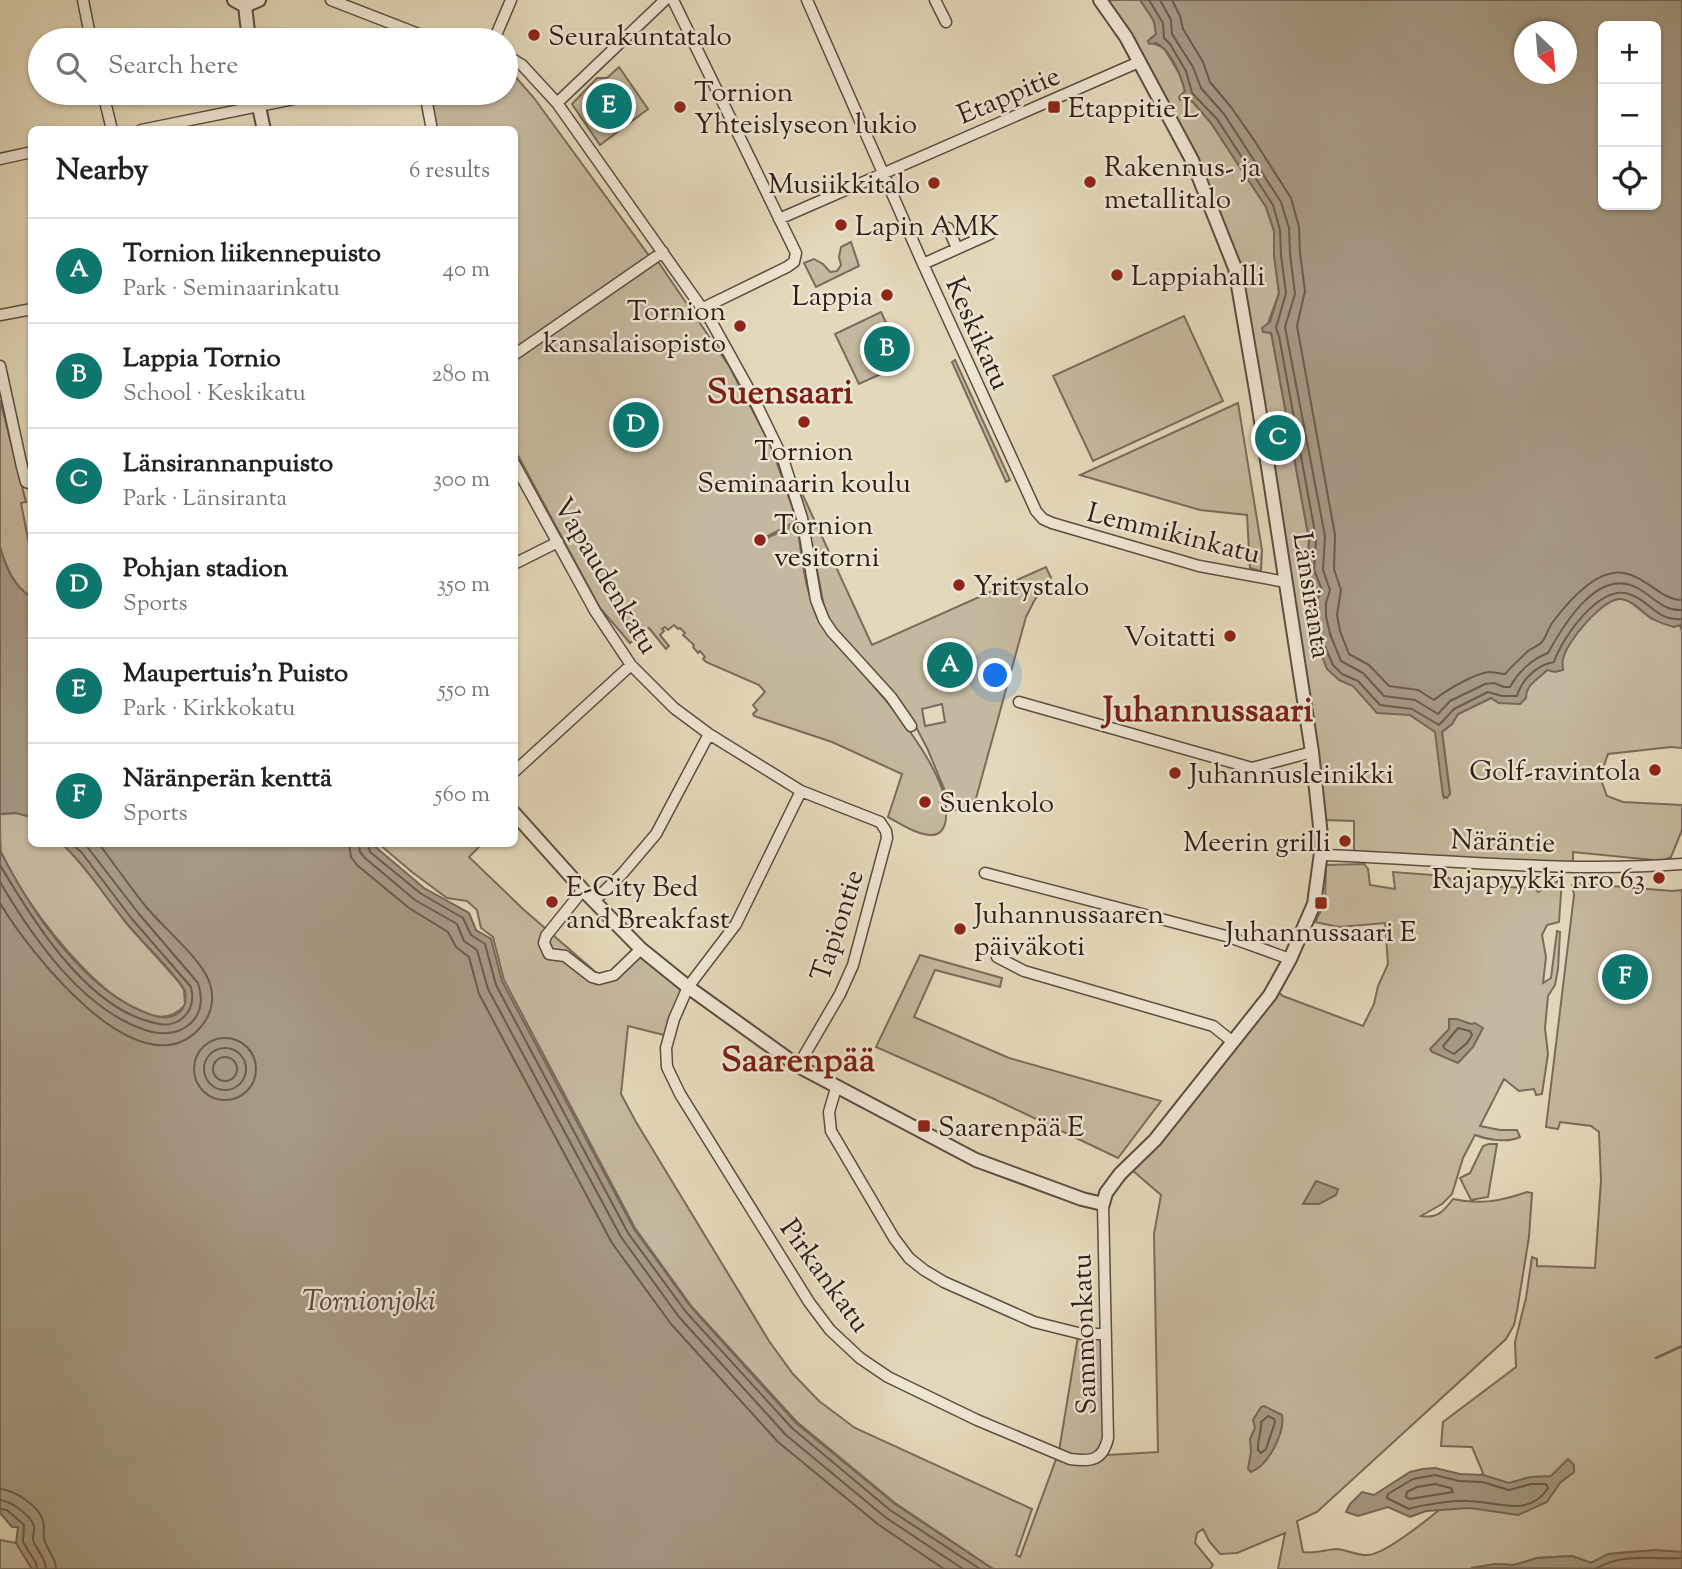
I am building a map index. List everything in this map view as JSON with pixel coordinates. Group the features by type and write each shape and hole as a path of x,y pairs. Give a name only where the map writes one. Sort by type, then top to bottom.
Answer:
{"street":[{"path":"83,0 89,28"},
{"path":"245,28 239,3 251,5 259,0"},
{"path":"331,0 402,28"},
{"path":"499,28 511,0"},
{"path":"557,103 665,0"},
{"path":"673,0 796,253 794,262 704,309"},
{"name":"Keskikatu","path":"807,0 1028,496 1043,519 1052,523"},
{"path":"935,0 946,22"},
{"name":"Länsiranta","path":"1100,0 1126,37 1192,160 1235,268 1312,752 1321,855 1314,904 1290,959 1270,995 1155,1140 1120,1174 1106,1193 1103,1204"},
{"path":"518,62 557,103 704,309 752,395 783,459 802,518 816,600 824,620 891,698 911,726"},
{"name":"Etappitie","path":"779,219 1139,62"},
{"path":"106,105 111,126"},
{"path":"156,126 235,105"},
{"path":"258,105 263,126"},
{"path":"427,105 431,126"},
{"path":"0,159 28,153"},
{"path":"948,228 957,248"},
{"path":"923,264 990,234"},
{"path":"518,352 663,251"},
{"path":"0,315 28,310"},
{"path":"0,366 27,466"},
{"name":"Vapaudenkatu","path":"520,483 558,542 595,611 631,665 674,708 709,734 802,790 880,822 886,831"},
{"name":"Lemmikinkatu","path":"1052,523 1199,566 1286,582"},
{"path":"518,562 558,542"},
{"path":"518,768 631,665"},
{"path":"1019,702 1252,768 1312,752"},
{"path":"594,901 622,874 656,834 709,734"},
{"name":"Pirkankatu","path":"802,790 736,924 688,987 666,1048 667,1067 680,1094 779,1256 830,1329 860,1358 899,1382 977,1420 1070,1459 1083,1461 1096,1458"},
{"path":"518,817 641,949 688,987 798,1066 976,1160 1082,1199 1103,1204"},
{"name":"Tapiontie","path":"798,1066 840,994 853,965 884,849 886,831"},
{"name":"Näräntie","path":"1321,855 1580,866 1647,867 1682,864"},
{"path":"985,873 1226,936 1290,959"},
{"path":"583,890 546,936 544,943 549,954 565,956 592,977 599,979 614,975 641,949"},
{"path":"997,957 1024,971 1213,1026 1233,1042"},
{"path":"836,1088 830,1112 831,1131 909,1258 944,1282 1034,1322 1082,1334 1106,1334"},
{"name":"Sammonkatu","path":"1096,1458 1105,1451 1108,1438 1103,1204"}],"shaded area":[{"path":"1104,0 1140,0 1156,29 1156,34 1148,41 1164,48 1180,75 1185,91 1181,99 1193,102 1211,123 1266,207 1274,231 1279,293 1267,326 1272,337 1309,539 1307,570 1315,590 1310,595 1310,618 1315,639 1339,680 1353,686 1366,698 1389,712 1410,715 1436,732 1444,798 1450,794 1442,732 1452,724 1458,714 1491,698 1499,703 1526,691 1556,577 1629,601 1652,619 1680,625 1682,748 1608,754 1600,777 1607,796 1623,802 1682,805 1682,830 1671,857 1663,861 1573,852 1573,868 1354,852 1354,821 1325,820 1237,268 1195,158"},
{"path":"619,67 648,109 600,145 572,104 597,78 607,78"},
{"path":"518,80 650,257 518,347 518,126 436,126 432,105 518,105"},
{"path":"851,242 859,266 816,287 804,263 814,259 830,272 837,271 841,265 841,247"},
{"path":"657,260 729,366 771,446 797,521 766,537 757,537 756,543 765,543 767,538 797,524 807,587 815,611 833,640 878,691 929,761 944,795 946,819 941,831 932,835 921,833 888,817 902,774 832,742 754,716 757,710 753,705 765,692 759,685 706,662 703,659 705,657 700,651 698,653 680,628 674,625 668,630 665,627 662,629 664,631 660,635 669,646 666,649 649,628 630,643 600,608 518,456 518,355"},
{"path":"881,312 905,363 859,384 835,334"},
{"path":"1184,316 1223,401 1093,461 1053,376"},
{"path":"955,360 1010,480 1006,482 952,362"},
{"path":"0,400 26,502 21,503 28,539 28,594 11,575 0,547"},
{"path":"1238,403 1262,550 1261,571 1250,568 1247,515 1200,510 1080,475"},
{"path":"794,476 872,645 1046,567 1051,578 1026,617 975,802 970,808 959,811 952,808 915,725 834,629 825,612 813,548","holes":["942,704 945,722 925,726 922,709"]},
{"path":"16,813 28,816 28,847 65,847 77,857 127,924 179,982 184,990 185,1005 164,1016 138,1011 110,992 81,965 53,933 11,873 1,852 0,814"},
{"path":"383,847 479,847 469,857 523,909 599,975 612,972 640,944 692,990 672,1037 628,1026 621,1094 636,1122 769,1341 793,1374 819,1401 855,1428 1032,1509 1016,1555 1020,1557 1059,1451 1078,1336 1103,1337 1108,1455 1158,1452 1154,1234 1161,1195 1132,1170 1170,1131 1277,991 1283,996 1363,1026 1374,1004 1378,986 1388,964 1385,923 1339,927 1315,922 1325,903 1326,865 1364,864 1368,869 1370,885 1395,889 1393,872 1446,876 1458,885 1535,888 1538,892 1562,879 1559,922 1547,925 1542,935 1546,957 1543,983 1551,978 1557,931 1560,932 1555,985 1548,996 1545,1028 1548,1054 1542,1094 1536,1095 1534,1089 1519,1091 1504,1079 1480,1126 1517,1130 1520,1137 1498,1140 1475,1135 1463,1158 1452,1194 1442,1204 1421,1216 1440,1213 1453,1199 1490,1201 1532,1193 1529,1237 1514,1325 1506,1339 1317,1512 1297,1521 1303,1552 1336,1549 1368,1555 1379,1552 1427,1520 1483,1473 1472,1447 1441,1446 1443,1422 1516,1367 1515,1342 1526,1298 1532,1257 1537,1259 1537,1266 1595,1268 1601,1180 1599,1132 1591,1126 1560,1122 1558,1129 1546,1127 1574,895 1572,885 1576,883 1682,890 1682,1552 1625,1552 1591,1563 1572,1556 1537,1558 1514,1565 1495,1564 1471,1569 1278,1569 1285,1533 1237,1553 1220,1554 1203,1529 1197,1533 1195,1543 1213,1565 1210,1569 993,1569 895,1503 797,1422 692,1307 635,1228 504,980 493,937 481,928 477,910 467,901 447,898"},
{"path":"920,955 1002,978 1000,987 935,970 914,1017 1009,1058 1161,1101 1118,1158 876,1047"},
{"path":"1497,1144 1488,1197 1471,1200 1460,1178 1470,1173 1483,1146"},
{"path":"0,1540 16,1543 32,1569 0,1569"}],"water":[{"path":"1140,0 1682,0 1682,631 1680,625 1674,627 1658,622 1626,600 1614,600 1605,605 1571,642 1563,660 1563,670 1547,670 1530,686 1526,698 1520,704 1499,703 1491,698 1458,714 1452,724 1442,732 1450,794 1447,798 1443,796 1435,732 1410,715 1377,713 1353,686 1339,680 1327,669 1315,639 1310,618 1310,594 1315,590 1308,572 1309,539 1272,337 1271,333 1263,332 1262,328 1270,322 1279,293 1274,231 1266,207 1211,123 1193,102 1185,98 1180,100 1179,97 1185,91 1175,64 1161,46 1156,43 1149,44 1148,41 1156,34 1154,21"},
{"path":"0,547 15,582 28,595 28,816 16,813 0,814"},
{"name":"Tornionjoki","path":"65,847 376,847 424,888 469,913 476,930 491,939 502,981 634,1229 691,1307 796,1423 895,1504 993,1569 32,1569 16,1543 18,1527 12,1527 0,1513 0,850 27,898 62,947 104,988 127,1004 161,1017 178,1013 186,998 185,991 175,976 129,926"},
{"path":"1449,1019 1475,1023 1483,1028 1473,1047 1458,1063 1430,1049 1449,1029"},
{"path":"1316,1181 1338,1189 1336,1195 1319,1204 1303,1204"},
{"path":"1264,1406 1282,1415 1281,1431 1269,1456 1251,1472 1248,1469 1250,1439 1255,1428 1253,1420"},
{"path":"1568,1459 1574,1465 1574,1472 1560,1483 1547,1502 1518,1515 1470,1508 1426,1511 1410,1517 1388,1507 1358,1516 1346,1512 1362,1492 1374,1495 1410,1472 1435,1468 1460,1474 1483,1475 1509,1483 1530,1477 1551,1476"},
{"path":"1655,1550 1682,1552 1682,1569 1471,1568 1495,1564 1514,1565 1537,1558 1572,1556 1591,1563 1608,1554"}],"waterway":[{"path":"1656,1358 1682,1346"}],"place":[{"name":"Seurakuntatalo","path":"534,35"},
{"name":"Maupertuis'n Puisto","path":"609,106"},
{"name":"Tornion Yhteislyseon lukio","path":"680,107"},
{"name":"Etappitie L","path":"1054,107"},
{"name":"Rakennus- ja metallitalo","path":"1090,182"},
{"name":"Musiikkitalo","path":"934,183"},
{"name":"Lapin AMK","path":"841,225"},
{"name":"Lappiahalli","path":"1117,275"},
{"name":"Lappia","path":"887,295"},
{"name":"Tornion kansalaisopisto","path":"740,326"},
{"name":"Lappia Tornio","path":"887,349"},
{"name":"Tornion Seminaarin koulu","path":"804,422"},
{"name":"Pohjan stadion","path":"636,425"},
{"name":"Länsirannanpuisto","path":"1278,438"},
{"name":"Tornion vesitorni","path":"760,540"},
{"name":"Yritystalo","path":"959,585"},
{"name":"Voitatti","path":"1230,636"},
{"name":"Tornion liikennepuisto","path":"950,665"},
{"name":"Golf-ravintola","path":"1655,770"},
{"name":"Juhannusleinikki","path":"1175,773"},
{"name":"Suenkolo","path":"925,802"},
{"name":"Meerin grilli","path":"1345,841"},
{"name":"Rajapyykki nro 63","path":"1659,878"},
{"name":"E-City Bed and Breakfast","path":"552,902"},
{"name":"Juhannussaari E","path":"1321,903"},
{"name":"Juhannussaaren päiväkoti","path":"960,929"},
{"name":"Näränperän kenttä","path":"1625,977"},
{"name":"Saarenpää E","path":"924,1126"}],"district":[{"name":"Suensaari","path":"780,391"},
{"name":"Juhannussaari","path":"1208,709"},
{"name":"Saarenpää","path":"798,1059"}]}
